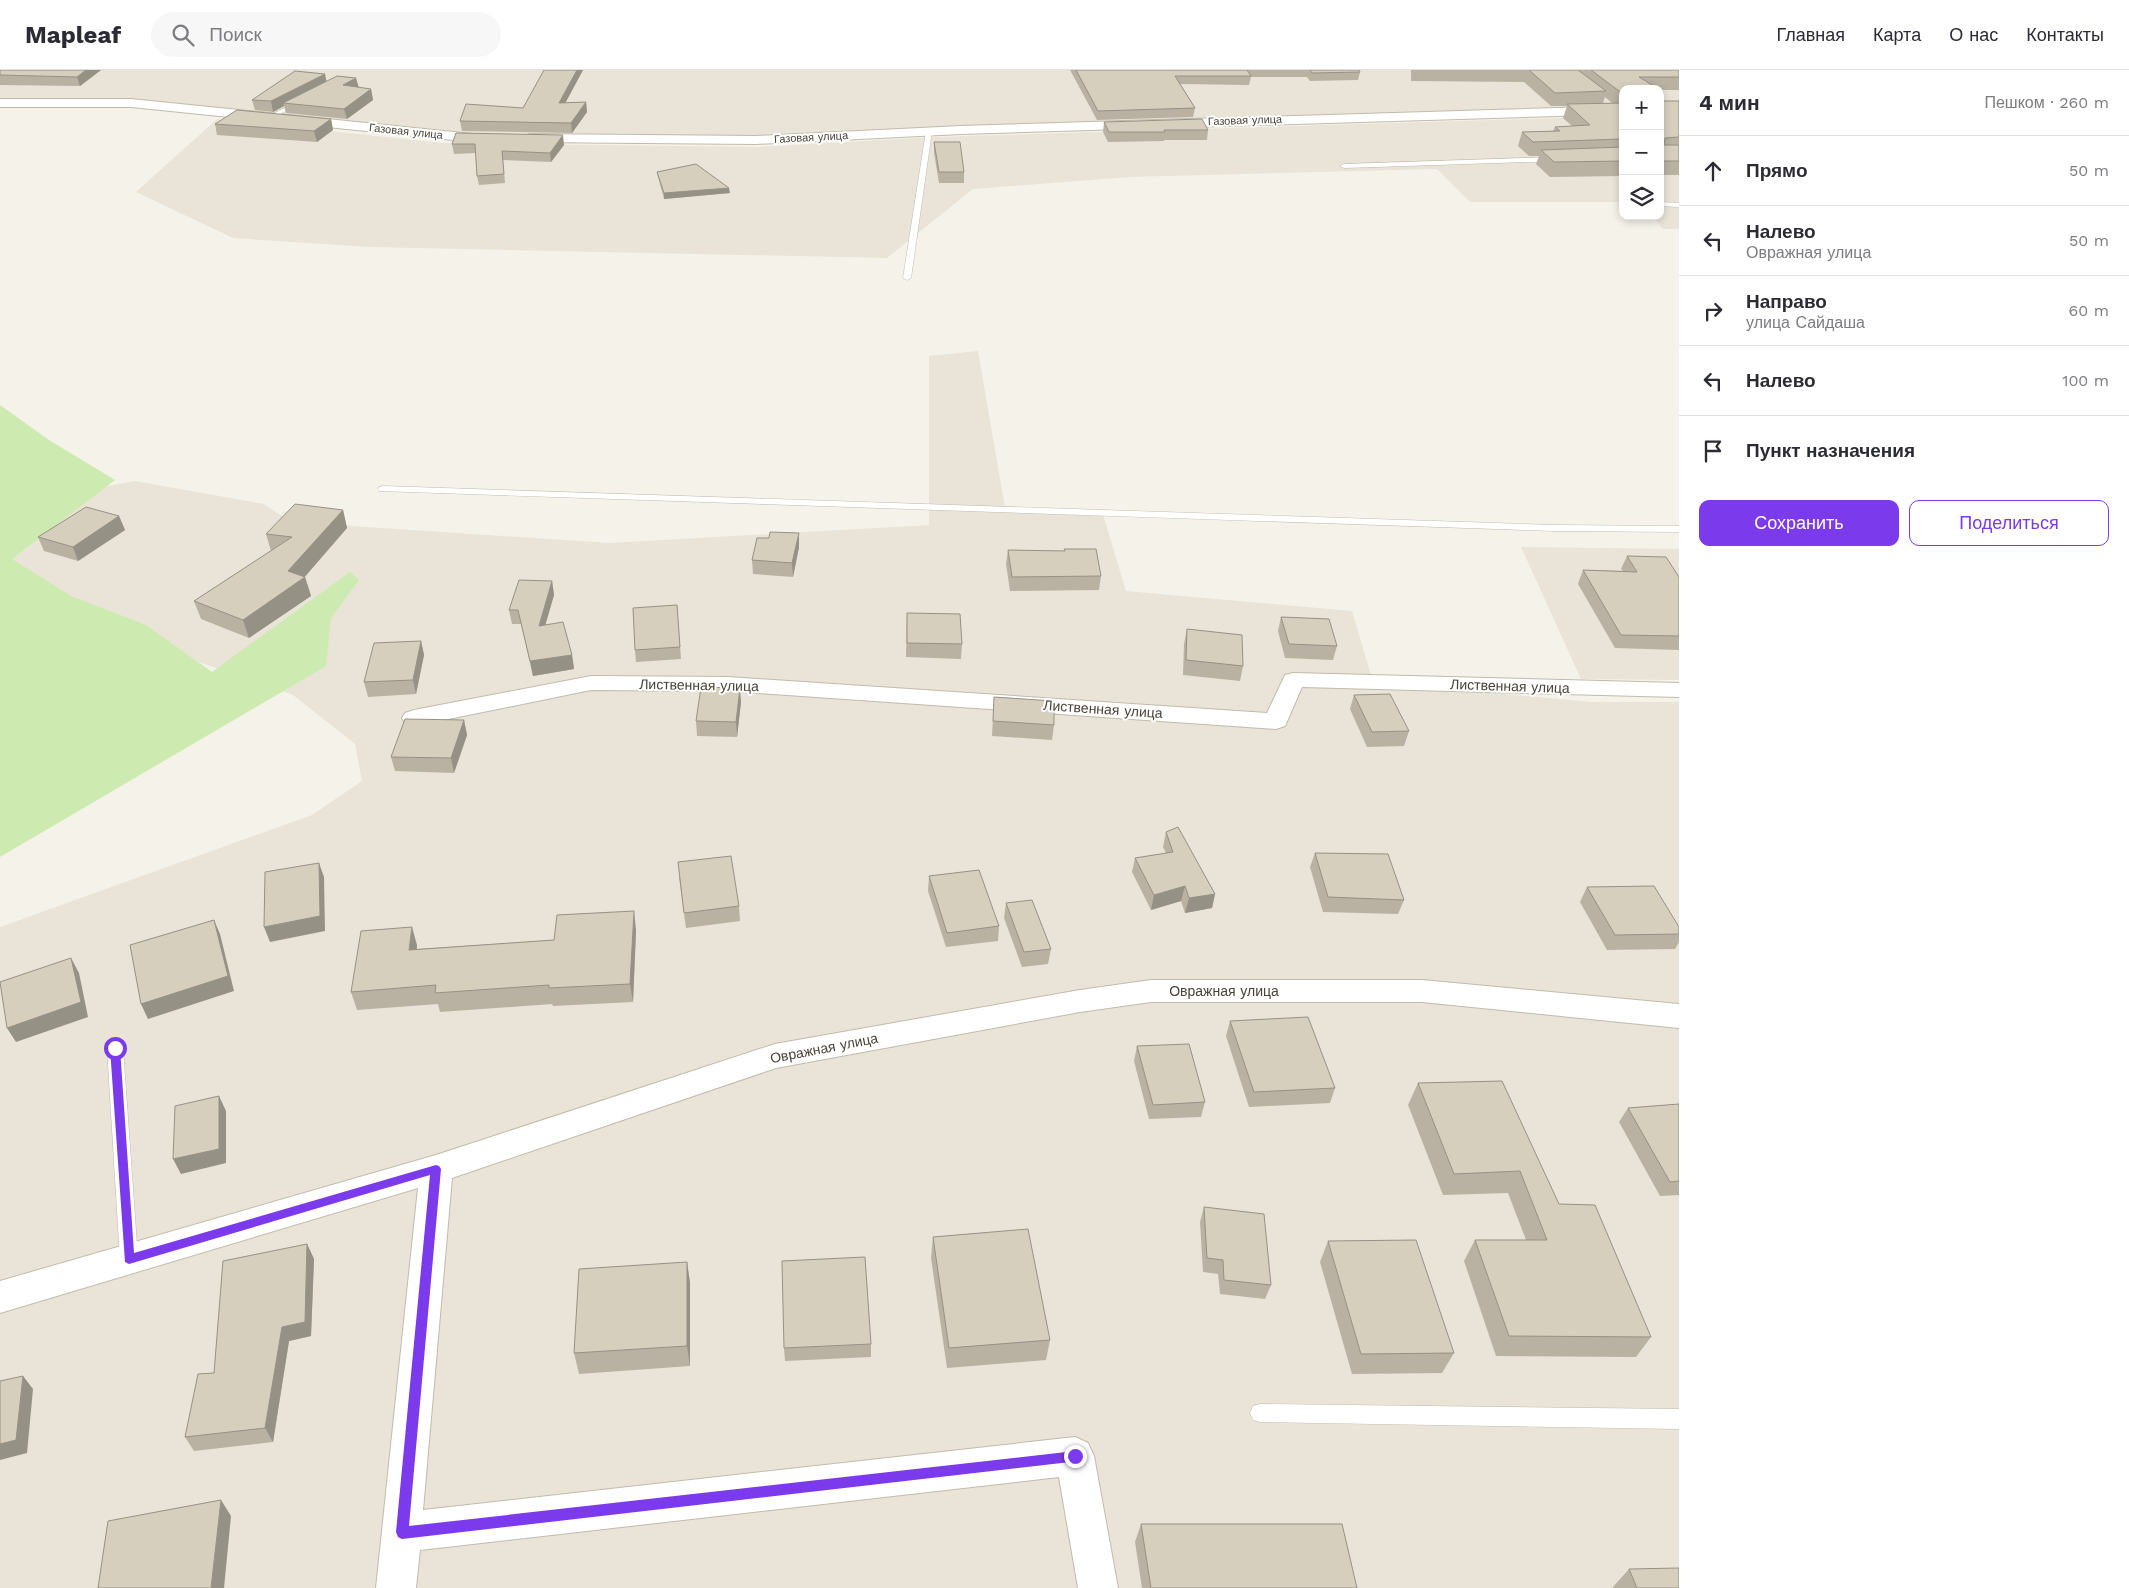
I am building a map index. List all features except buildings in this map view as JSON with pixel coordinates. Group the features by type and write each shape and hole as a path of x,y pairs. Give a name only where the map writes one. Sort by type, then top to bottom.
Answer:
{"street":[{"name":"Газовая улица","path":"0,103 131,103 473,138 756,140 929,131 1615,108"},
{"name":"Лиственная улица","path":"414,718 591,683 728,684 1276,721 1293,680 1679,690"},
{"name":"Овражная улица","path":"0,1297 436,1169 775,1056 1080,1001 1151,991 1422,991 1679,1016"},
{"path":"396,1588 436,1169"},
{"path":"402,1532 1075,1456 1098,1588"}],"lane":[{"path":"270,117 311,96"},
{"path":"906,278 929,131"},
{"path":"1344,166 1563,159"},
{"path":"1664,204 1679,205"},
{"path":"383,489 1554,528 1679,529"},
{"path":"115,1048 129,1259"},
{"path":"1260,1413 1679,1419"}],"shaded area":[{"path":"0,70 1679,70 1679,107 1664,108 1664,85 1619,85 1619,109 777,142 462,141 134,106 0,101"},
{"path":"1679,114 1679,229 1663,229 1655,220 1664,220 1664,115"},
{"path":"1619,116 1619,202 1470,202 1437,169 1130,177 973,189 887,258 370,247 233,238 136,192 217,119 443,143 759,147 936,137"},
{"path":"978,351 1005,508 1102,511 1126,591 1352,611 1373,682 1591,702 1679,702 1679,1588 0,1588 0,927 312,815 362,781 355,744 293,695 14,597 0,566 36,499 135,481 264,504 291,522 610,543 929,525 929,356"},
{"path":"1521,547 1679,549 1679,680 1581,679"}],"green space":[{"path":"0,405 49,440 115,480 12,559 71,596 146,625 212,672 350,572 359,580 331,618 326,666 0,857"}],"route":[{"path":"115,1048 129,1259 436,1169 402,1532 1075,1456"}]}
